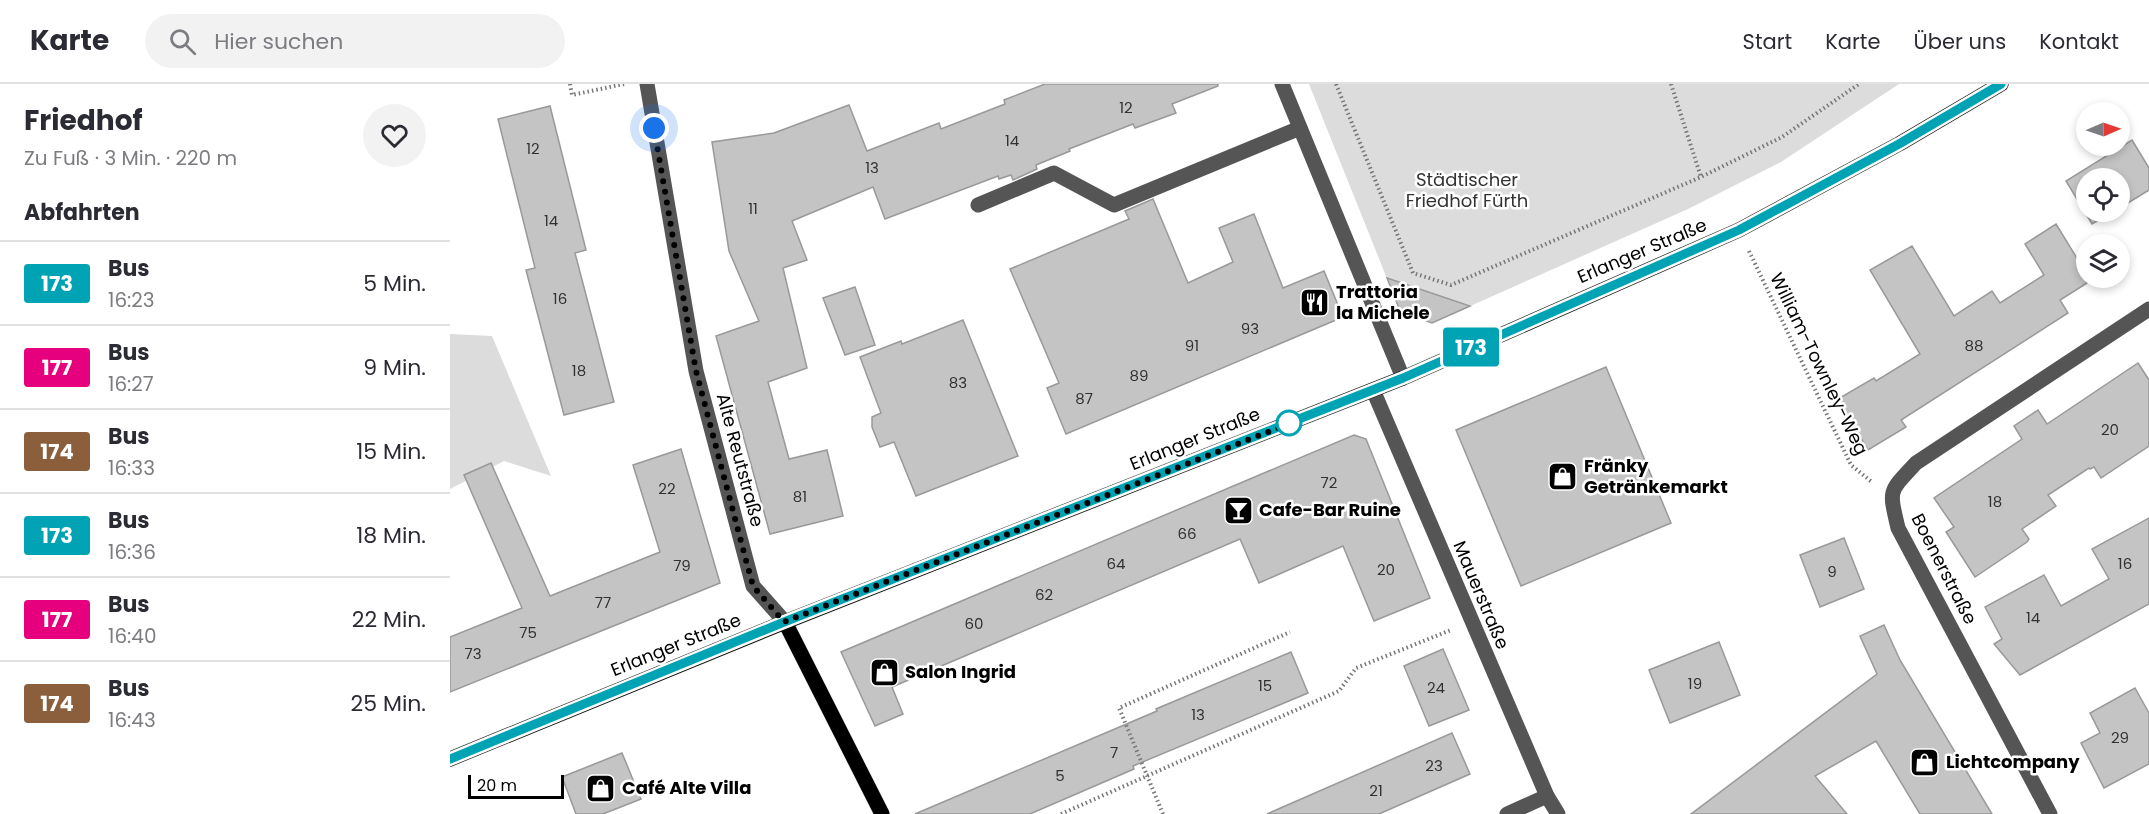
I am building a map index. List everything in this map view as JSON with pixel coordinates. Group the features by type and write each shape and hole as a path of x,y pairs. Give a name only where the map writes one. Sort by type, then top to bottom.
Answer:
{"main road":[{"name":"Erlanger Straße","path":"450,759 784,622 1403,378 1739,230 1899,144 1995,86"},
{"name":"Alte Reutstraße","path":"784,622 882,814"}],"street":[{"name":"Alte Reutstraße","path":"647,84 696,371 753,586 784,622"},
{"path":"1282,84 1403,378"},
{"path":"978,205 1054,173 1114,205 1300,128"},
{"path":"1890,496 1896,484 1916,464 2149,309"},
{"name":"Mauerstraße","path":"1373,390 1471,622 1547,796 1558,814"},
{"name":"Boenerstraße","path":"1890,496 1899,528 2050,814"},
{"path":"1508,814 1547,796"}],"path":[{"path":"570,84 572,95 625,84"},
{"path":"1336,84 1413,273 1451,285 1701,177 1782,137 1859,84"},
{"path":"1671,84 1701,177"},
{"name":"William-Townley-Weg","path":"1739,230 1851,465 1890,496"},
{"path":"1061,814 1339,691 1356,668 1471,622"},
{"path":"1162,814 1119,708 1290,632"}],"green space":[{"name":"Städtischer Friedhof Fürth","path":"1309,84 1899,84 1781,162 1688,209 1432,323 1400,311"},
{"path":"450,334 492,336 551,476 504,461 450,489"}],"building":[{"path":"1045,84 1218,84 1218,86 1172,104 1176,113 1135,128 1133,124 1069,149 1070,151 1036,165 1037,169 1013,180 1011,175 999,179 998,176 885,219 873,187 792,221 807,260 783,268 807,368 768,382 789,459 827,450 843,516 770,534 716,336 759,321 729,251 712,142 774,133 849,105 867,151 939,123 941,129 1005,104 1004,100"},
{"path":"550,106 586,250 575,253 614,402 564,415 526,270 535,268 498,119"},
{"path":"2132,140 2149,168 2149,190 2130,202 2130,168 2087,168 2106,156 2130,156 2130,141"},
{"path":"2076,175 2076,198 2066,181"},
{"path":"1153,199 1188,283 1233,262 1219,228 1254,214 1283,288 1324,271 1343,317 1066,434 1047,388 1059,383 1010,269 1129,219 1125,211"},
{"path":"2056,224 2076,257 2076,288 2079,288 2060,300 2068,313 1901,420 1906,427 1868,450 1838,399 1874,378 1876,381 1920,354 1870,270 1912,246 1954,316 1992,291 2000,303 2044,275 2025,244"},
{"path":"1387,278 1470,306 1432,323 1400,311"},
{"path":"855,287 875,345 845,355 823,298"},
{"path":"963,320 1018,456 916,496 894,442 880,447 872,427 872,417 881,413 860,357 901,341 902,344"},
{"path":"2138,363 2149,380 2149,446 2101,478 2094,467 2089,468 2048,495 2056,506 2022,529 2029,539 2027,542 1975,577 1946,532 1954,527 1934,498 2022,439 2014,426 2038,410 2047,424"},
{"name":"Fränky Getränkemarkt","path":"1606,367 1671,523 1521,586 1456,430"},
{"path":"1354,435 1366,439 1430,598 1374,621 1343,546 1259,583 1240,539 892,687 903,714 875,726 841,652"},
{"path":"681,449 720,583 450,692 450,637 522,608 464,475 491,463 550,596 660,552 633,465"},
{"path":"2149,518 2149,604 2020,675 1994,644 2002,639 1985,607 2044,575 2061,606 2109,579 2092,549"},
{"path":"1844,538 1864,589 1820,607 1800,555"},
{"path":"1884,625 1900,660 1992,814 1920,814 1876,741 1815,776 1847,814 1691,814 1877,674 1860,636"},
{"path":"1719,642 1740,695 1670,723 1649,670"},
{"path":"1443,649 1469,710 1429,726 1404,666"},
{"path":"1291,652 1308,693 1133,766 1134,769 1030,814 915,814 1157,711 1156,709"},
{"path":"2135,688 2149,713 2149,764 2104,788 2081,743 2100,733 2090,713"},
{"path":"1452,733 1470,774 1379,814 1267,814"},
{"name":"Café Alte Villa","path":"622,753 641,799 603,814 576,814 562,777"}],"bus line":[{"name":"173","path":"450,759 784,622 1403,378 1739,230 1899,144 2001,84"}],"place":[{"name":"Trattoria la Michele","path":"1315,302"},
{"name":"Fränky Getränkemarkt","path":"1563,476"},
{"name":"Cafe-Bar Ruine","path":"1238,510"},
{"name":"Salon Ingrid","path":"884,672"},
{"name":"Lichtcompany","path":"1925,762"},
{"name":"Café Alte Villa","path":"601,788"}],"route":[{"path":"654,128 696,371 753,586 784,622 1291,423 1289,423"}]}
